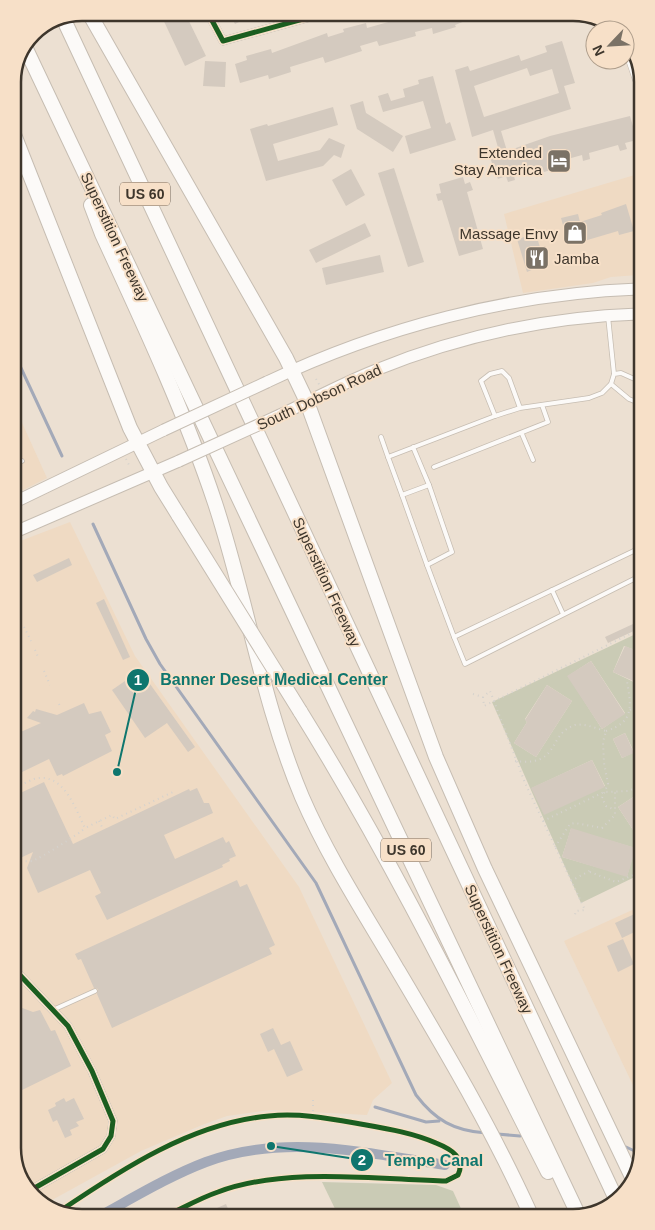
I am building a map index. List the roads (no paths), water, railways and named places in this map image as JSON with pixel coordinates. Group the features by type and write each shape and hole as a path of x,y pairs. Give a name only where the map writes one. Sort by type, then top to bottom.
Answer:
{"highway":[{"path":"94,21 292,370 307,402 436,757 485,869 629,1170"},
{"name":"Superstition Freeway","path":"66,24 613,1194"},
{"name":"Superstition Freeway","path":"28,54 575,1209"},
{"path":"63,126 102,234 184,415 229,550 277,732 303,798 325,846 475,1102 528,1209"},
{"path":"21,152 137,442 153,473 354,801 456,991 567,1209"},
{"path":"564,1088 618,1189"}],"main road":[{"name":"South Dobson Road","path":"21,499 137,442 292,370 388,334 455,314 542,298 634,289"},
{"name":"South Dobson Road","path":"21,529 153,473 374,371 440,347 515,327 634,314"}],"street":[{"path":"213,21 223,41 296,21"},
{"path":"21,976 55,1009 77,1039 112,1121 111,1136 103,1149 36,1187"}],"lane":[{"path":"388,457 520,408 589,398 602,393 611,384 614,374 608,316"},
{"path":"495,416 481,382 490,374 502,371 509,378 520,408"},
{"path":"614,374 621,373 634,379"},
{"path":"611,384 629,399 634,400"},
{"path":"434,468 548,422 542,405"},
{"path":"522,434 533,460"},
{"path":"381,437 465,664 556,620 563,614 634,579"},
{"path":"413,447 452,552 427,565"},
{"path":"402,495 428,485"},
{"path":"454,637 634,551"},
{"path":"552,590 563,614"},
{"path":"55,1009 95,991"}],"waterway":[{"path":"21,368 62,456"},
{"path":"93,524 146,639 160,664 316,883 416,1095 430,1111 446,1123 464,1130 486,1133"},
{"path":"375,1107 426,1122 439,1121"},
{"path":"497,1134 520,1136"},
{"path":"626,1147 634,1151"},
{"path":"113,1209 178,1174 206,1162 236,1153 266,1149 326,1148 445,1165"}],"place":[{"name":"Extended Stay America","path":"559,161"},
{"name":"Massage Envy","path":"575,233"},
{"name":"Jamba","path":"537,258"},
{"name":"Banner Desert Medical Center","path":"117,772"},
{"name":"Tempe Canal","path":"271,1146"}]}
